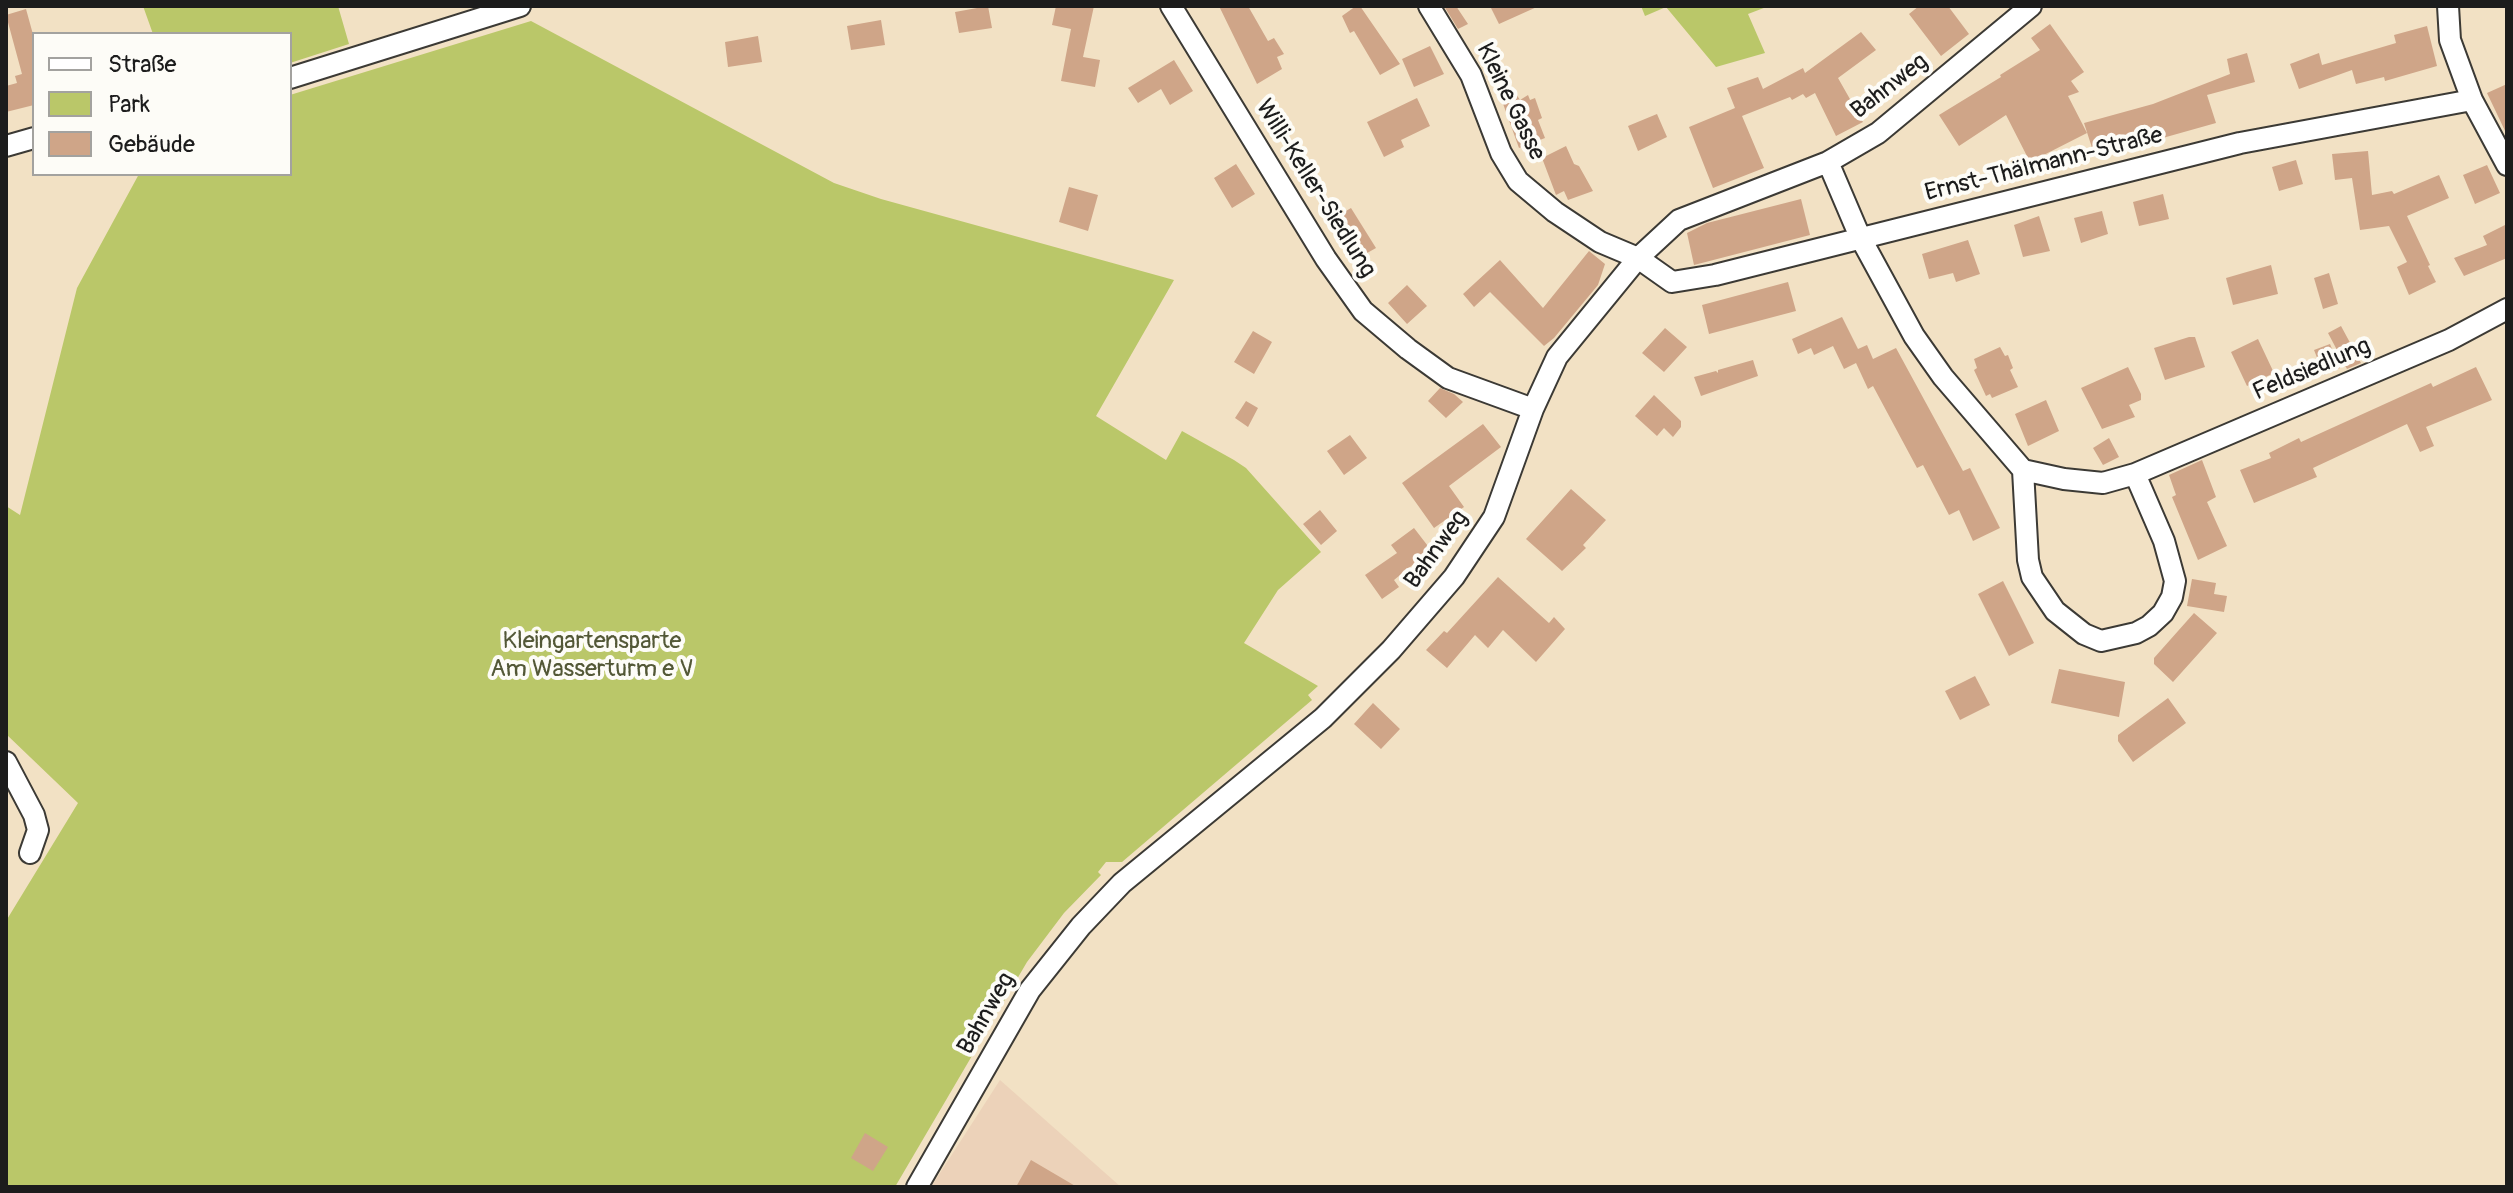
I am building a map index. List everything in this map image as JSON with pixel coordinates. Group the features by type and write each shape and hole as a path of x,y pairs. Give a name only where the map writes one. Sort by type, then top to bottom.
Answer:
{"street":[{"path":"292,77 520,6"},
{"name":"Willi-Keller-Siedlung","path":"1171,6 1326,259 1363,311 1448,378 1533,409"},
{"name":"Kleine Gasse","path":"1429,6 1471,75 1501,153 1518,181 1555,212 1600,242 1638,258"},
{"name":"Bahnweg","path":"917,1187 1030,990 1081,926 1122,883 1323,718 1391,650 1454,577 1494,517 1533,409 1557,357 1638,258 1679,220 1828,162 1878,133 2031,6"},
{"path":"2448,6 2450,40 2472,100 2507,165"},
{"name":"Ernst-Thälmann-Straße","path":"1638,258 1672,282 1715,275 2240,143 2472,100"},
{"path":"6,146 32,139"},
{"path":"1828,162 1860,237 1928,358 2023,470 2028,560 2032,577 2055,611 2084,634 2101,641 2136,633 2149,626 2163,613 2172,597 2175,581 2164,541 2135,474"},
{"name":"Feldsiedlung","path":"2023,470 2103,483 2135,474 2449,340 2507,309"},
{"path":"6,762 34,815 38,830 30,853"}],"shaded area":[{"path":"1000,1080 1121,1187 931,1187"}],"green space":[{"path":"143,6 338,6 349,44 292,62 292,32 152,32"},
{"path":"1641,6 1769,6 1748,14 1765,53 1716,67 1666,7 1645,16"},
{"name":"Kleingartensparte Am Wasserturm e V","path":"531,21 834,183 881,199 1174,280 1096,416 1166,460 1182,431 1234,460 1246,468 1321,552 1278,590 1244,643 1318,686 1308,695 1312,700 1122,862 1106,862 1098,872 1101,875 1064,913 1027,962 895,1187 6,1187 6,921 78,803 6,734 6,506 20,515 77,288 138,176 292,176 292,94"}],"building":[{"path":"988,6 992,28 959,33 955,12"},
{"path":"1056,6 1094,6 1083,57 1100,60 1095,87 1061,81 1071,29 1052,25"},
{"path":"1219,6 1248,6 1268,41 1274,38 1284,54 1277,57 1282,69 1257,84"},
{"path":"1360,6 1400,64 1380,75 1354,31 1350,33 1342,16"},
{"path":"1444,6 1456,6 1468,24 1458,29"},
{"path":"1490,6 1539,6 1499,24"},
{"path":"1919,6 1948,6 1969,34 1941,56 1909,14"},
{"path":"26,9 32,32 32,106 6,112 6,86 17,83 15,76 22,74 6,15"},
{"path":"881,20 885,45 851,50 847,26"},
{"path":"2050,24 2084,72 2071,81 2079,92 2068,96 2087,133 2030,162 2006,115 1959,146 1939,115 2040,50 2031,38"},
{"path":"2427,26 2437,66 2385,81 2384,77 2356,84 2352,70 2299,89 2290,64 2319,53 2322,65 2396,43 2394,35"},
{"path":"1861,32 1876,50 1838,78 1863,122 1836,136 1815,93 1806,98 1803,94 1792,100 1790,97 1742,116 1764,168 1713,188 1689,127 1735,108 1727,88 1758,77 1763,89 1803,68 1805,73"},
{"path":"758,36 762,62 728,67 725,42"},
{"path":"1430,46 1444,74 1414,87 1402,59"},
{"path":"2247,53 2255,82 2207,95 2216,123 2095,157 2084,123 2153,104 2230,74 2227,59"},
{"path":"1493,59 1520,100 1528,95 1530,100 1535,98 1542,118 1538,120 1545,138 1519,148 1488,62"},
{"path":"1174,60 1193,91 1170,105 1161,89 1138,103 1128,88"},
{"path":"2507,84 2507,135 2487,93"},
{"path":"1417,98 1430,126 1401,140 1404,147 1384,157 1367,122"},
{"path":"1657,114 1667,137 1638,151 1628,126"},
{"path":"1566,146 1574,164 1579,166 1593,191 1568,200 1564,191 1556,195 1542,158"},
{"path":"2368,151 2372,195 2392,191 2394,194 2439,175 2449,198 2407,216 2436,282 2409,295 2397,267 2407,262 2389,226 2360,230 2352,178 2335,180 2332,154"},
{"path":"2296,160 2303,184 2279,191 2272,167"},
{"path":"1236,164 1255,194 1232,208 1214,178"},
{"path":"2487,165 2500,193 2475,204 2463,175"},
{"path":"1069,187 1098,195 1088,231 1059,222"},
{"path":"2163,194 2169,219 2139,226 2133,202"},
{"path":"1801,199 1810,235 1694,265 1687,233 1707,223"},
{"path":"1351,208 1376,248 1353,261 1329,221"},
{"path":"2102,211 2108,234 2081,243 2074,218"},
{"path":"2039,216 2050,251 2023,257 2014,225"},
{"path":"2507,224 2507,258 2464,276 2454,258 2487,245 2483,236"},
{"path":"1968,240 1980,274 1956,282 1953,273 1929,279 1922,254"},
{"path":"1589,251 1605,264 1598,285 1544,346 1490,292 1474,307 1463,294 1500,260 1543,308"},
{"path":"2271,265 2278,294 2233,305 2226,278"},
{"path":"2329,273 2338,304 2323,309 2314,278"},
{"path":"1788,282 1796,311 1709,334 1702,305"},
{"path":"1407,285 1427,306 1407,324 1388,303"},
{"path":"1842,317 1858,349 1867,345 1873,359 1896,348 1963,471 1970,468 2000,528 1973,541 1959,510 1949,515 1923,465 1917,468 1873,386 1868,389 1856,363 1844,369 1833,346 1814,355 1811,348 1798,354 1792,339"},
{"path":"2341,326 2361,363 2347,369 2328,333"},
{"path":"1665,328 1687,347 1664,372 1642,353"},
{"path":"1253,331 1272,342 1254,374 1234,362"},
{"path":"2195,337 2205,367 2165,380 2154,348"},
{"path":"2258,339 2274,373 2247,386 2231,352"},
{"path":"2330,344 2340,368 2324,375 2314,350"},
{"path":"2000,347 2005,356 2008,355 2013,368 2010,370 2018,387 1992,398 1990,394 1986,396 1974,370 1977,368 1974,359"},
{"path":"1753,360 1758,376 1701,396 1694,377 1718,373 1718,370"},
{"path":"2128,367 2141,394 2141,400 2129,405 2135,417 2102,429 2081,388"},
{"path":"2476,367 2492,400 2426,427 2434,446 2420,452 2407,424 2313,468 2317,477 2254,503 2240,470 2271,458 2269,453 2299,438 2301,442 2431,383 2433,387"},
{"path":"1440,388 1463,402 1446,418 1428,401"},
{"path":"1654,395 1681,421 1681,427 1673,437 1664,428 1657,436 1635,416"},
{"path":"2046,400 2059,431 2028,446 2015,414"},
{"path":"1246,401 1258,408 1248,427 1235,418"},
{"path":"1483,424 1501,447 1449,486 1464,507 1434,528 1402,483"},
{"path":"1350,435 1367,458 1344,475 1327,451"},
{"path":"2109,438 2119,457 2103,465 2093,448"},
{"path":"2202,460 2216,497 2207,502 2227,546 2198,560 2172,497 2176,495 2169,475"},
{"path":"1571,489 1606,520 1583,545 1586,548 1562,571 1526,539"},
{"path":"1320,510 1337,531 1321,545 1303,524"},
{"path":"1414,528 1431,550 1394,580 1399,587 1382,599 1365,575 1397,553 1391,545"},
{"path":"1498,577 1549,623 1554,617 1565,629 1536,662 1503,630 1488,648 1475,635 1447,668 1426,650 1444,631 1447,633"},
{"path":"2192,579 2216,583 2214,594 2227,596 2224,612 2187,606"},
{"path":"2003,581 2034,643 2009,656 1978,594"},
{"path":"2194,613 2217,633 2173,682 2154,664 2154,658"},
{"path":"2059,669 2125,682 2119,717 2051,703"},
{"path":"1975,676 1990,705 1960,720 1945,691"},
{"path":"2168,698 2186,723 2133,762 2118,741 2118,735"},
{"path":"1373,703 1400,729 1381,749 1354,724"},
{"path":"865,1133 888,1147 873,1171 851,1158"},
{"path":"1031,1160 1077,1187 1016,1187"}]}
